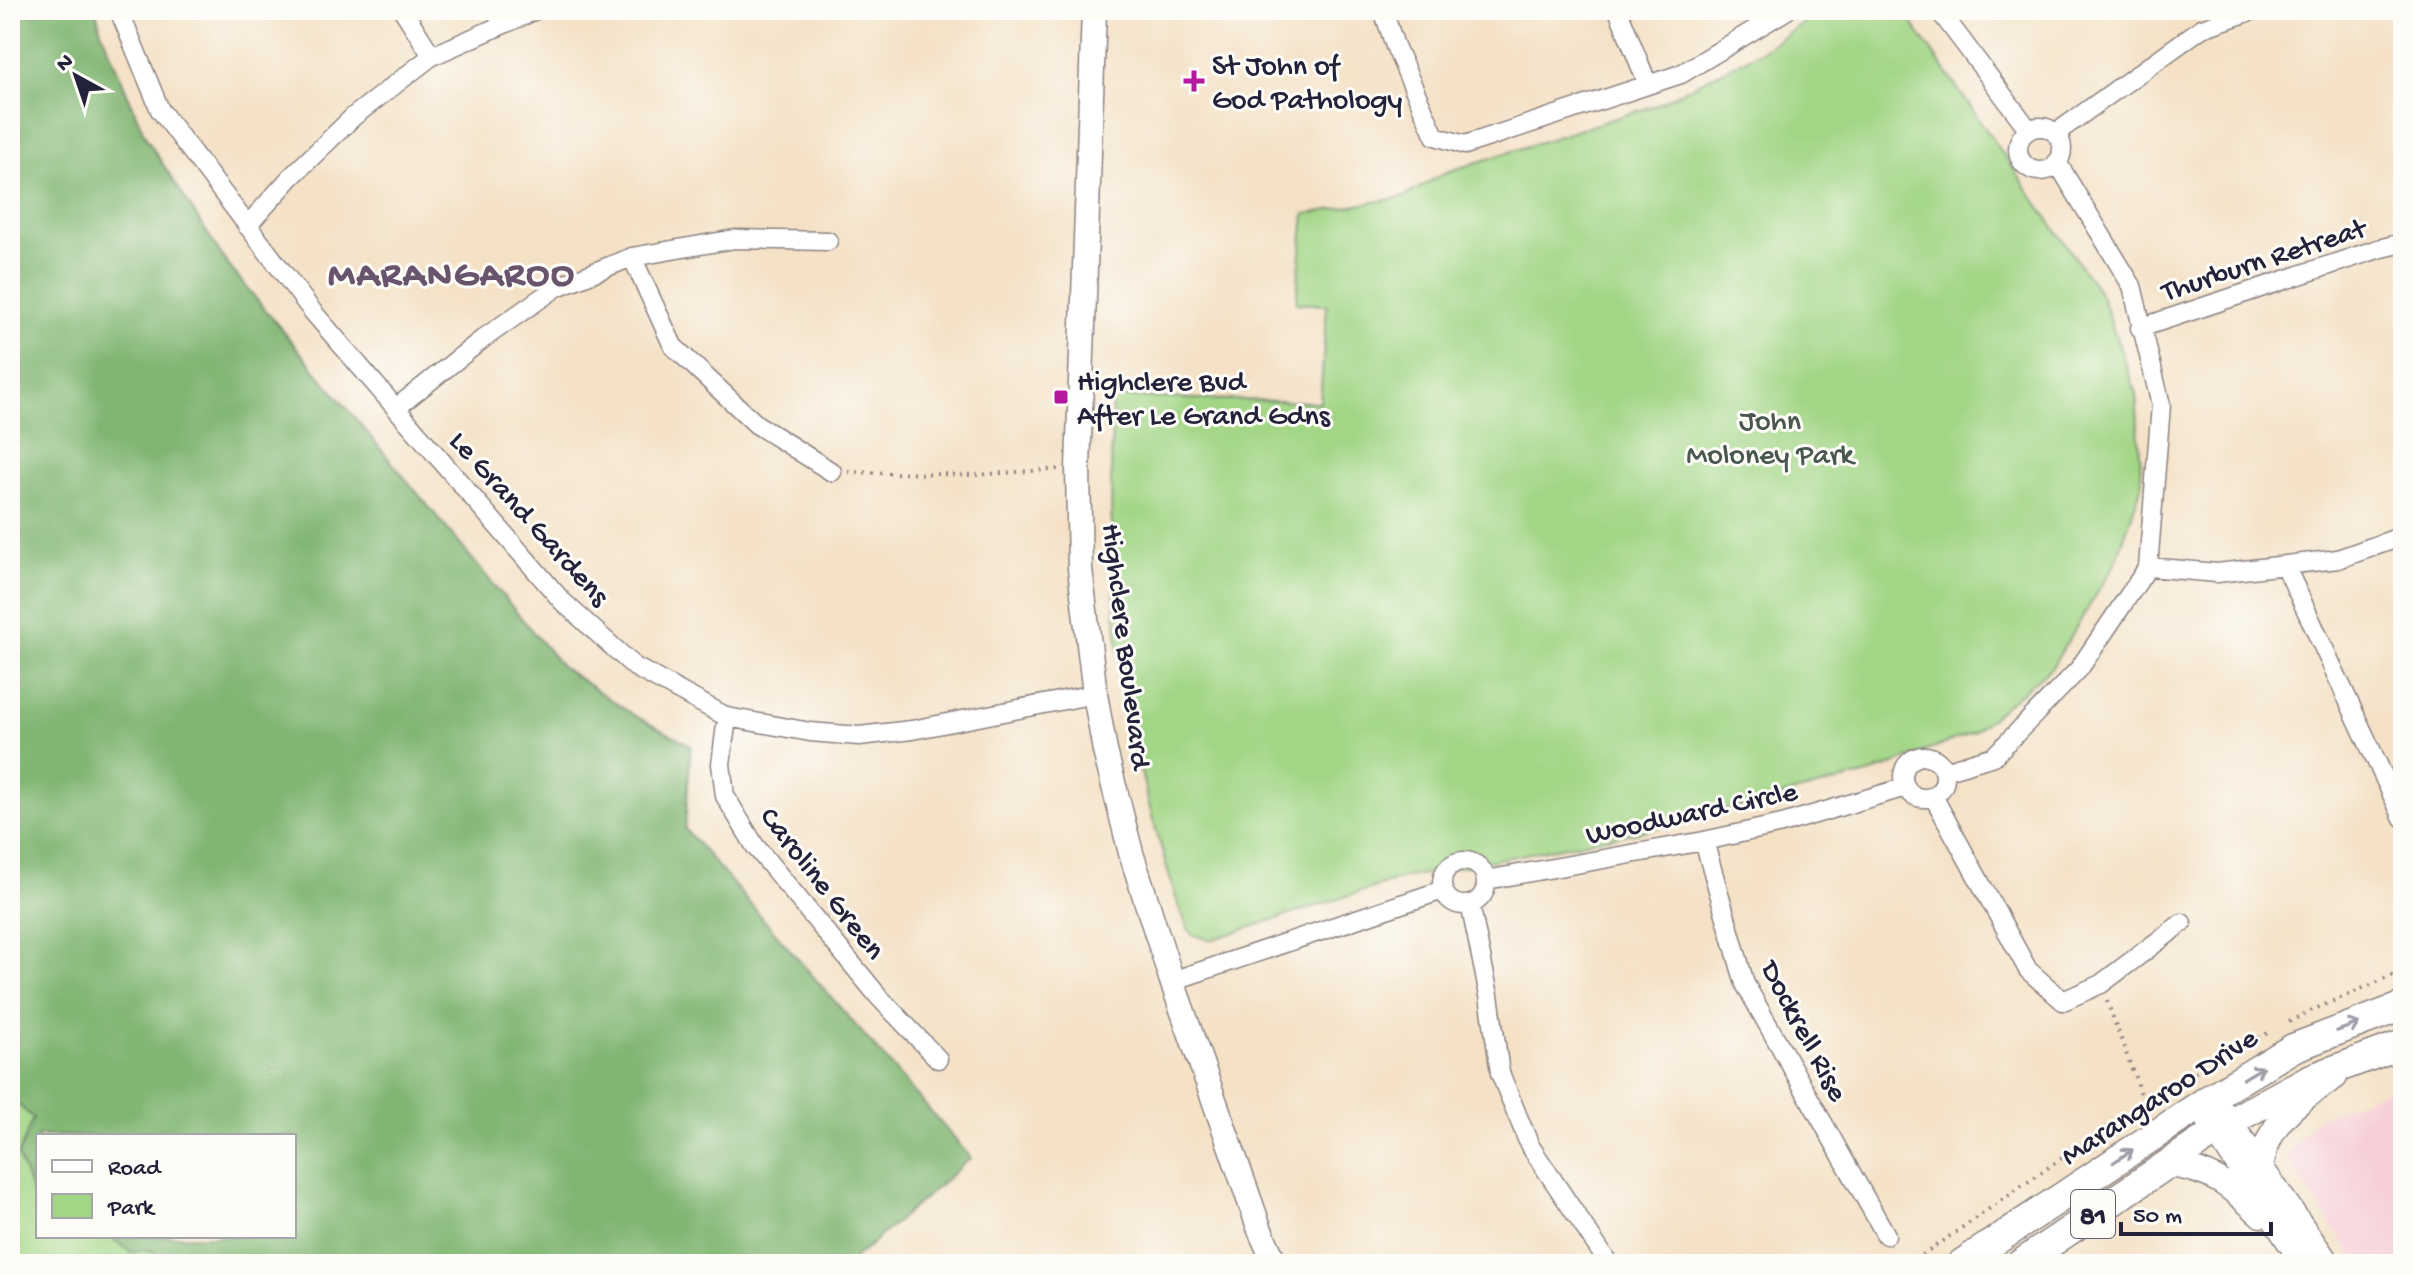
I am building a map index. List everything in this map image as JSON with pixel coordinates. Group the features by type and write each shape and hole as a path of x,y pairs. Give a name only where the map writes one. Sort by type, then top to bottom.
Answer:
{"main road":[{"name":"Marangaroo Drive","path":"1961,1264 2293,1048 2403,1006"},
{"name":"Marangaroo Drive","path":"2020,1264 2222,1127 2309,1079 2403,1044"}],"street":[{"name":"Le Grand Gardens","path":"119,10 160,110 313,312 562,601 635,667 727,717 810,732 859,736 912,730 1095,694"},
{"path":"403,10 432,56"},
{"path":"247,226 291,177 354,116 432,56 536,10"},
{"name":"Highclere Boulevard","path":"1094,10 1078,468 1080,569 1095,694 1116,798 1172,981 1260,1230 1275,1264"},
{"path":"1383,10 1395,46 1435,136 1465,145 1681,74 1787,10"},
{"path":"1618,10 1648,85"},
{"path":"1939,10 2029,130"},
{"path":"2056,133 2213,17 2254,10"},
{"path":"2043,127 2056,133 2062,148 2057,162 2045,170 2037,171 2023,163 2018,149 2023,135 2029,130 2043,127"},
{"path":"1944,771 1994,756 2079,669 2148,567 2161,405 2132,286 2057,162"},
{"path":"396,408 484,338 557,287 632,257 735,239 828,241"},
{"name":"Thurburn Retreat","path":"2140,328 2403,243"},
{"path":"632,257 673,346 756,424 832,472"},
{"path":"2148,567 2217,573 2338,559 2403,536"},
{"path":"2285,565 2403,818"},
{"name":"Caroline Green","path":"727,717 721,764 725,796 755,846 879,997 938,1059"},
{"path":"1918,757 1934,759 1944,771 1944,785 1933,796 1918,797 1906,787 1905,769 1918,757"},
{"name":"Woodward Circle","path":"1486,880 1782,824 1906,787"},
{"path":"1933,796 2028,970 2063,1001 2101,984 2182,923"},
{"name":"Dockrell Rise","path":"1704,841 1745,984 1886,1235"},
{"path":"1461,861 1478,866 1486,880 1483,895 1470,904 1454,903 1443,890 1446,871 1461,861"},
{"path":"1172,981 1443,890"},
{"path":"1470,904 1489,995 1500,1073 1530,1146 1609,1264"},
{"path":"2261,1169 2264,1147 2279,1122 2314,1091 2367,1057"},
{"path":"2206,1102 2298,1254"},
{"path":"2222,1127 2261,1169 2328,1264"},
{"path":"2167,1165 2202,1171 2223,1183 2243,1198 2298,1254"}],"path":[{"path":"832,472 975,475 1078,468"},
{"path":"2282,1026 2403,971"},
{"path":"2101,984 2144,1103"},
{"path":"1909,1264 2144,1103 2273,1030"}],"shaded area":[{"path":"2403,1084 2403,1264 2358,1264 2286,1158 2316,1119"}],"green space":[{"path":"10,10 96,10 101,31 146,138 228,265 562,667 635,716 691,745 685,829 971,1158 848,1264 172,1264 151,1250 131,1252 112,1238 296,1238 296,1134 36,1134 36,1195 32,1193 18,1156 33,1118 10,1097"},
{"name":"John Moloney Park","path":"1822,10 1903,10 2101,295 2136,394 2142,484 2116,562 2052,667 1974,732 1872,773 1648,830 1403,878 1211,940 1192,935 1177,902 1152,817 1122,679 1113,567 1112,397 1320,402 1327,305 1296,303 1305,214 1404,197 1444,173 1656,105 1760,52"},
{"path":"10,967 38,1134 36,1238 241,1238 263,1264 10,1264"}],"place":[{"name":"St John of God Pathology","path":"1194,81"},
{"name":"Highclere Bvd After Le Grand Gdns","path":"1061,397"}],"district":[{"name":"MARANGAROO","path":"452,271"}]}
